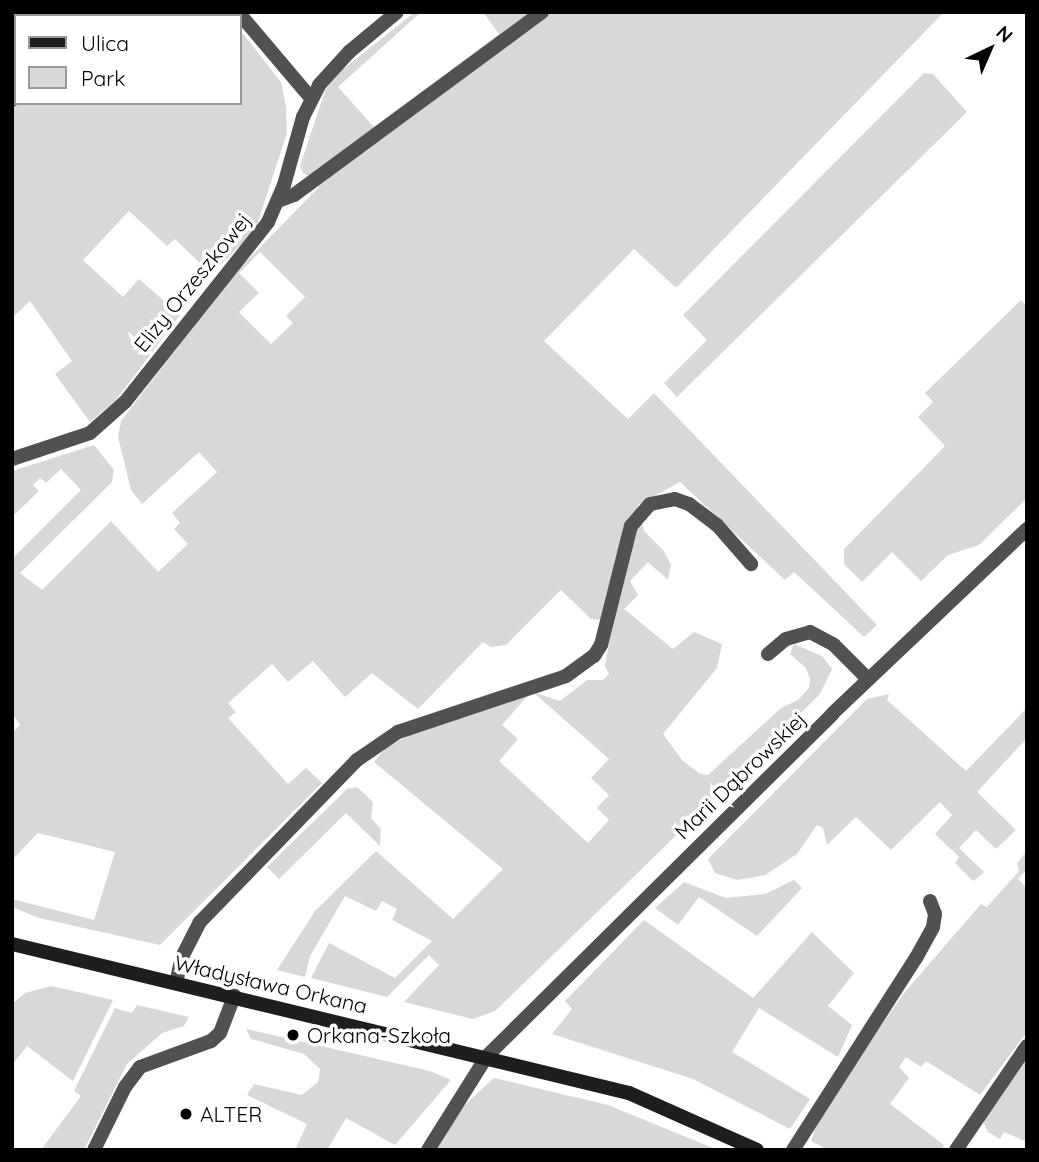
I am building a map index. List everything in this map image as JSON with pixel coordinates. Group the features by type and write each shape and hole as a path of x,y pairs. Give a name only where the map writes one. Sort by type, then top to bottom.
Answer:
{"street":[{"name":"Elizy Orzeszkowej","path":"12,459 78,439 111,417 261,233 278,201 311,98 349,52 397,12"},
{"path":"278,201 295,195 542,12"},
{"path":"242,17 311,98"},
{"path":"176,983 183,957 200,922 357,760 398,732 566,676 594,656 601,645 631,526 650,504 662,499 689,504 737,544 751,564"},
{"name":"Marii Dąbrowskiej","path":"428,1150 487,1056 868,679 1027,529"},
{"path":"768,654 786,639 810,632 834,645 868,679"},
{"path":"793,1150 916,958 933,927 935,914 930,901"},
{"name":"Władysława Orkana","path":"12,944 487,1056 629,1093 757,1150"},
{"path":"94,1150 125,1087 140,1067 211,1041 224,1026 234,996"},
{"path":"956,1150 1027,1046"}],"green space":[{"path":"12,12 120,14 14,14 14,105 242,105 242,33 281,82 287,133 258,222 244,242 211,274 175,239 167,246 129,211 83,260 123,297 139,279 180,315 116,400 90,422 55,374 72,361 30,301 12,318"},
{"path":"415,12 421,12 338,87 374,127 499,34 483,12 944,12 679,285 675,287 634,249 544,341 628,419 654,393 877,625 864,637 794,572 785,580 680,482 638,505 644,531 664,551 671,565 668,580 648,562 630,581 638,595 624,609 673,649 694,632 722,644 717,668 663,734 682,760 700,774 708,775 781,708 798,700 809,688 810,679 806,668 790,654 794,644 822,656 832,669 820,694 652,859 495,1011 473,1019 404,1002 439,965 429,955 387,997 311,978 329,943 395,978 432,941 392,920 397,909 382,901 376,911 345,896 310,956 305,977 277,970 315,911 376,851 453,919 503,869 374,762 385,748 412,734 530,693 502,725 518,739 499,761 588,843 609,820 597,808 609,795 591,778 609,759 533,692 560,701 587,680 603,680 609,674 605,666 613,621 591,619 561,590 506,645 491,647 483,642 418,709 372,673 345,697 313,661 288,682 272,664 228,703 236,712 228,718 288,784 306,768 322,783 160,945 39,918 12,907 12,899 94,920 115,852 38,833 12,860 12,733 20,725 12,713 12,559 81,490 61,469 46,483 40,478 33,485 39,491 12,517 12,471 94,445 114,470 112,482 20,573 42,590 111,521 158,572 188,544 174,529 180,523 172,513 217,472 199,452 142,504 131,490 118,437 121,421 234,274 319,187 319,181 303,173 300,166 325,91 337,74","holes":["260,252 305,297 286,316 293,323 271,344 239,312 259,293 239,273"]},
{"path":"924,73 933,74 967,112 677,397 664,383 707,340 683,315"},
{"path":"1021,300 1027,307 1027,498 979,545 948,555 921,581 892,552 862,582 844,564 844,549 945,446 918,417 933,402 925,393"},
{"path":"889,694 887,700 966,771 1027,708 1027,738 977,792 1016,830 996,849 976,830 959,848 984,872 973,881 955,863 959,857 935,834 952,815 940,802 891,850 856,817 827,845 823,828 817,825 797,854 765,875 737,880 715,873 708,859 867,699"},
{"path":"357,787 373,802 371,818 381,829 380,846 346,813 279,879 267,867 347,789"},
{"path":"1027,851 1027,869 1018,879 1027,888 1027,1032 980,1095 926,1061 921,1067 906,1057 899,1067 909,1078 890,1104 944,1145 942,1150 828,1150 811,1141 821,1111 904,993 981,904 987,907 1019,871 1017,863"},
{"path":"794,880 802,888 757,936 699,897 678,925 655,908 684,882 726,898 765,894"},
{"path":"644,920 753,998 812,932 854,973 828,1006 852,1025 838,1057 759,1008 732,1052 810,1099 790,1129 693,1079 552,1034 572,1009 565,1001"},
{"path":"51,986 113,1000 73,1081 27,1046 12,1065 12,1004 25,993"},
{"path":"137,1005 189,1017 184,1026 162,1033 127,1064 84,1150 41,1150 81,1096 74,1091 115,1008 132,1013"},
{"path":"246,1029 430,1071 451,1080 395,1145 346,1118 327,1150 295,1150 307,1124 247,1095 254,1084 302,1095 318,1082 320,1069 304,1054 251,1039"},
{"path":"1027,1058 1027,1142 1004,1132 1000,1139 988,1132 983,1121"},
{"path":"494,1078 608,1105 718,1150 437,1150 458,1111"}],"place":[{"name":"Orkana-Szkoła","path":"293,1035"},
{"name":"ALTER","path":"186,1114"}]}
